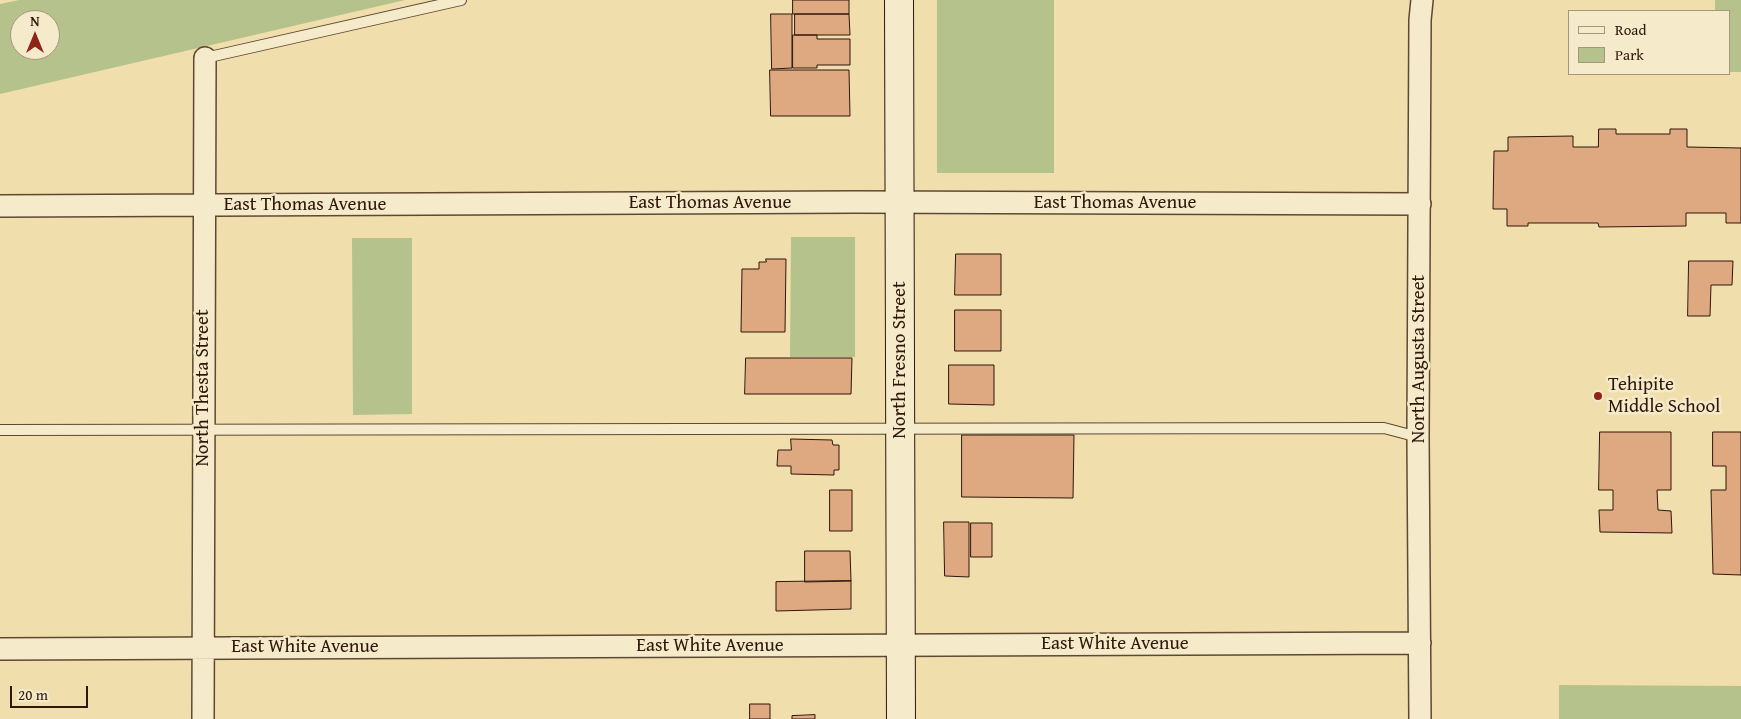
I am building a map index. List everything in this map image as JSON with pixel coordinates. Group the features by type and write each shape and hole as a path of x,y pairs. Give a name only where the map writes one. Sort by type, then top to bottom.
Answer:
{"main road":[{"name":"North Fresno Street","path":"899,0 901,719"}],"street":[{"name":"North Augusta Street","path":"1420,719 1418,437 1420,20 1422,0"},
{"name":"North Thesta Street","path":"203,719 205,58"},
{"name":"East Thomas Avenue","path":"0,206 900,202 1420,204"},
{"name":"East White Avenue","path":"0,649 1420,643"}],"lane":[{"path":"205,58 461,0"},
{"path":"0,430 1384,428 1418,437"}],"green space":[{"path":"19,0 405,0 0,94 0,4"},
{"path":"937,0 1054,0 1054,173 937,173"},
{"path":"1715,0 1741,0 1741,72 1731,72 1731,10 1715,10"},
{"path":"791,237 855,237 855,357 790,357"},
{"path":"352,238 412,238 412,414 353,415"},
{"path":"1559,685 1741,686 1741,719 1559,719"}],"building":[{"path":"793,0 849,0 849,14 793,14"},
{"path":"771,14 792,14 792,68 772,69"},
{"path":"795,14 849,14 850,35 795,35"},
{"path":"793,35 817,35 817,39 850,39 850,65 817,65 817,68 793,68"},
{"path":"770,70 849,70 850,116 771,116"},
{"path":"1599,129 1616,129 1616,134 1670,134 1670,129 1687,129 1687,147 1741,148 1741,223 1726,223 1726,213 1686,213 1686,226 1599,227 1598,223 1528,223 1528,226 1507,226 1507,209 1493,209 1494,151 1508,151 1508,137 1573,136 1573,147 1598,147"},
{"path":"956,254 1001,254 1001,295 955,295"},
{"path":"766,259 786,259 785,332 741,332 742,269 759,269 759,262 766,262"},
{"path":"1689,261 1733,261 1732,285 1711,285 1710,316 1688,316"},
{"path":"955,310 1001,310 1001,351 955,351"},
{"path":"746,358 852,358 851,394 745,394"},
{"path":"949,365 994,365 994,405 949,404"},
{"path":"1600,432 1671,432 1671,490 1657,490 1658,510 1671,511 1672,533 1600,532 1599,510 1613,510 1613,490 1599,490"},
{"path":"1713,432 1741,432 1741,575 1713,574 1711,490 1726,490 1726,466 1713,466"},
{"path":"962,435 1074,435 1073,498 962,497"},
{"path":"791,439 832,440 833,445 839,445 839,470 834,470 834,475 791,474 791,466 777,466 778,450 791,450"},
{"path":"830,490 852,490 852,531 830,531"},
{"path":"944,522 969,522 969,577 945,576"},
{"path":"971,523 992,523 992,557 971,557"},
{"path":"805,551 850,551 851,581 805,582"},
{"path":"851,581 851,609 776,611 776,582"},
{"path":"750,704 770,704 770,719 750,719"},
{"path":"815,715 815,719 792,719 792,716"}],"place":[{"name":"Tehipite Middle School","path":"1598,396"}]}
